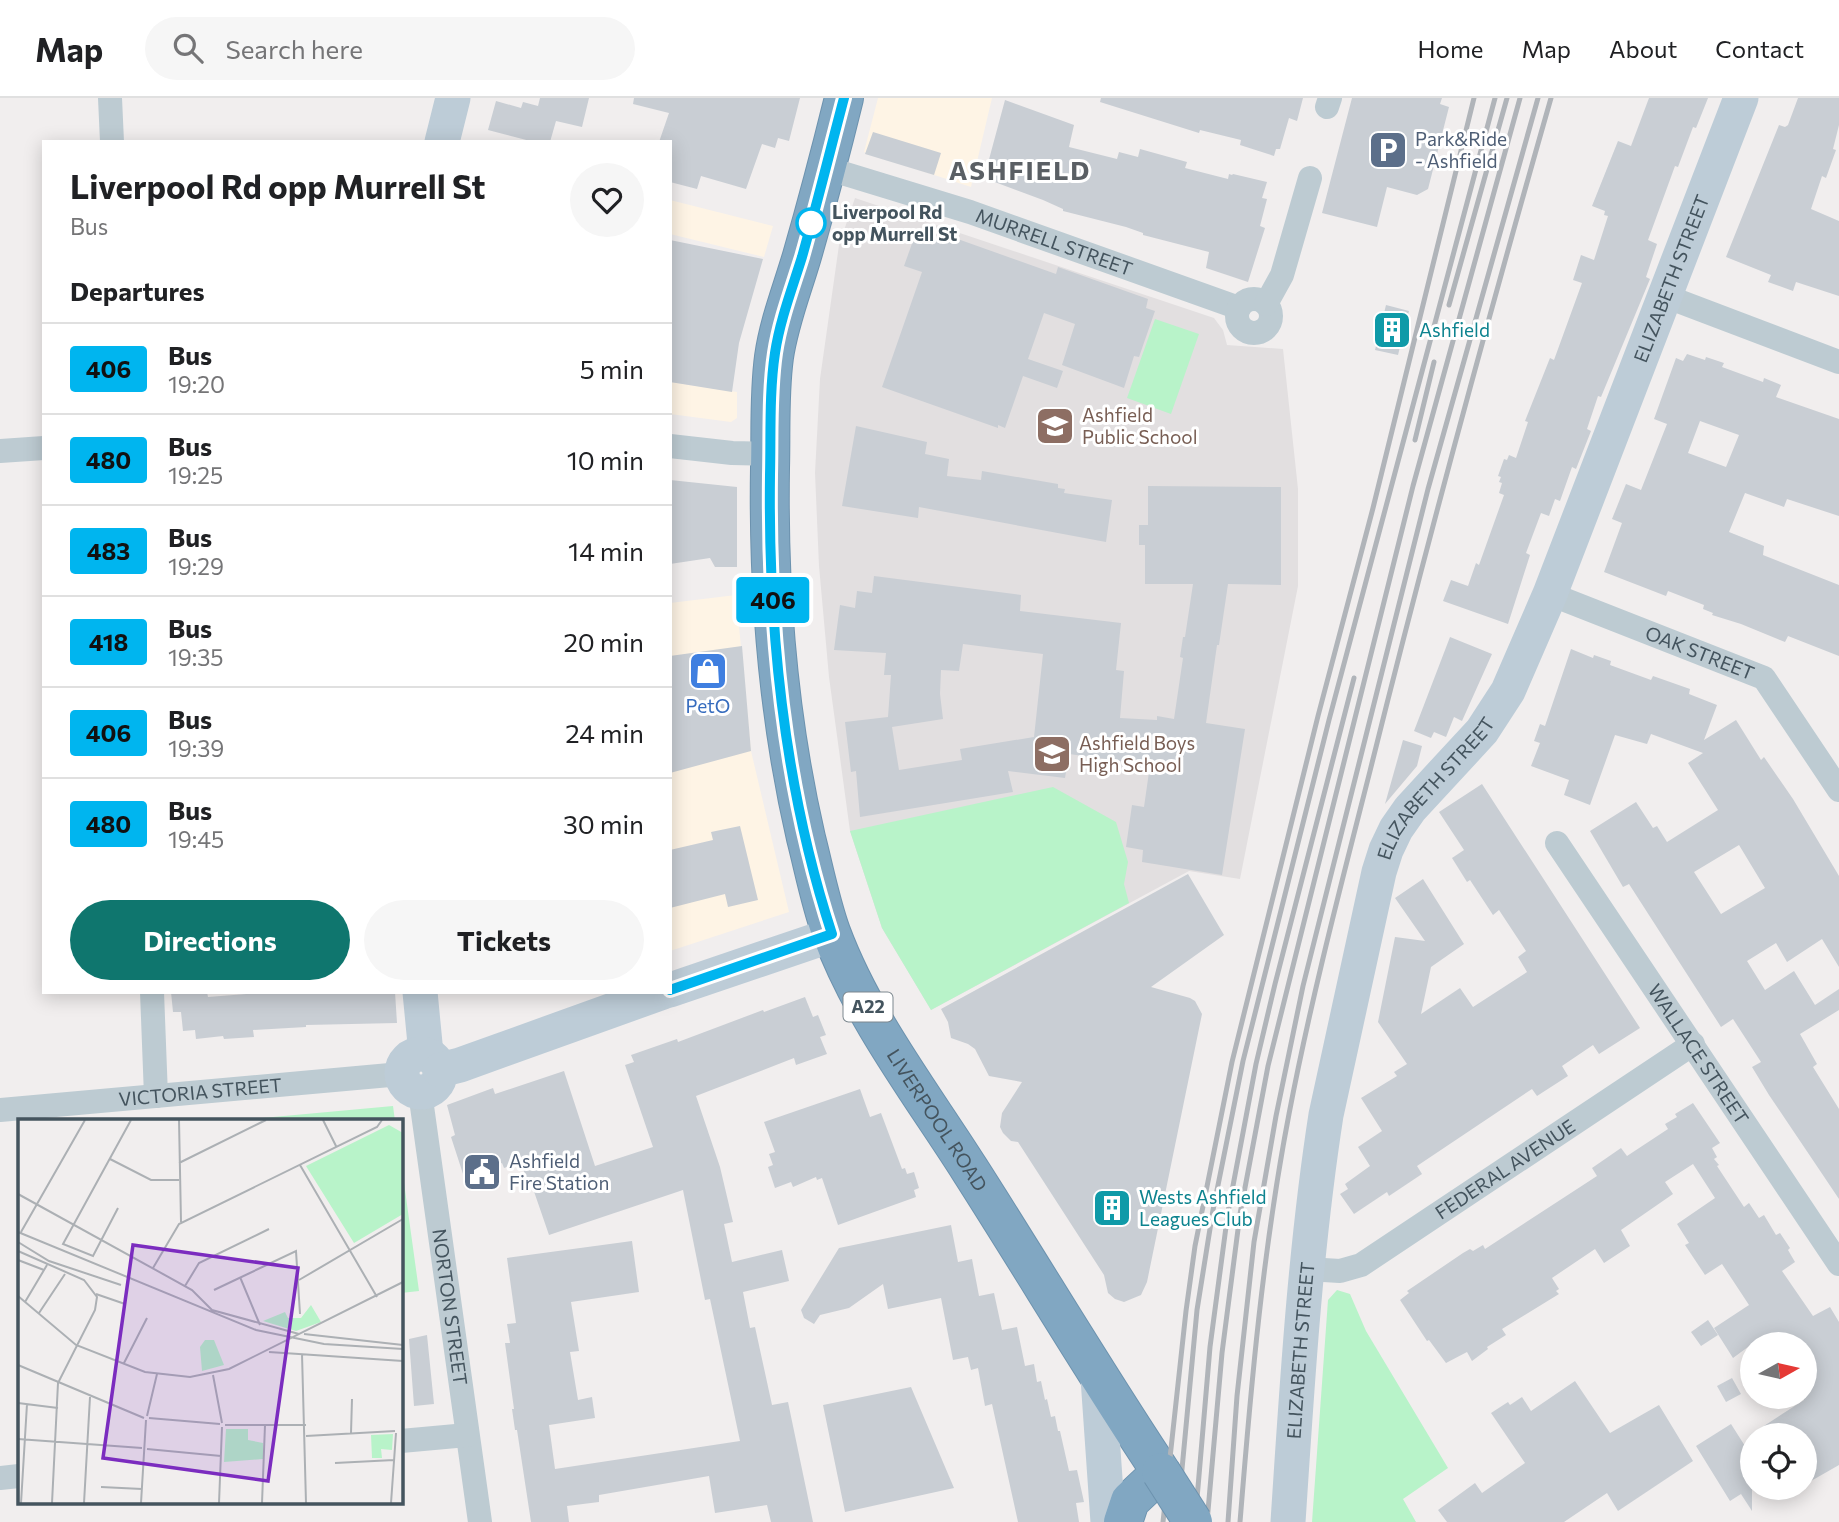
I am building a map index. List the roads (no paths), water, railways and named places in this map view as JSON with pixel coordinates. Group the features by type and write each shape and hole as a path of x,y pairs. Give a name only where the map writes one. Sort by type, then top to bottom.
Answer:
{"highway":[{"name":"LIVERPOOL ROAD","path":"844,98 779,326 771,389 773,606 786,740 814,872 832,934 884,1035 1098,1378 1193,1522"},
{"path":"1123,1522 1130,1501 1161,1472"}],"main road":[{"path":"442,140 453,98"},
{"name":"ELIZABETH STREET","path":"1287,1522 1307,1269 1326,1115 1386,850 1410,809 1482,731 1518,669 1550,594 1741,98"},
{"path":"672,989 832,934"},
{"name":"NORTON STREET","path":"420,994 422,1072"},
{"name":"VICTORIA STREET","path":"422,1072 460,1065 657,994"},
{"path":"1098,1378 1108,1522"}],"street":[{"path":"110,98 112,140"},
{"name":"MURRELL STREET","path":"826,168 970,212 1239,308 1242,303 1251,299 1266,304 1282,275 1310,178"},
{"path":"1665,296 1839,362"},
{"path":"672,446 770,454"},
{"path":"0,451 42,448"},
{"name":"OAK STREET","path":"1550,594 1764,678 1839,790"},
{"name":"WALLACE STREET","path":"1557,843 1839,1264"},
{"path":"152,994 156,1096"},
{"name":"FEDERAL AVENUE","path":"1307,1269 1340,1271 1361,1265 1693,1044"},
{"name":"VICTORIA STREET","path":"0,1110 422,1072"},
{"name":"NORTON STREET","path":"422,1072 467,1435 481,1522"},
{"path":"402,1441 467,1435"},
{"path":"0,1478 18,1476"}],"railway":[{"path":"1163,1522 1195,1246 1232,1062 1474,98"},
{"path":"1177,1522 1197,1310 1213,1210 1243,1061 1329,720 1495,98"},
{"path":"1449,305 1507,98"},
{"path":"1207,1522 1222,1353 1240,1214 1268,1066 1413,486 1520,98"},
{"path":"1228,1522 1237,1396 1254,1242 1303,986 1428,489 1538,98"},
{"path":"1240,1522 1265,1266 1280,1165 1307,1028 1337,899 1435,518 1551,98"},
{"path":"1415,440 1434,362"},
{"path":"1195,1522 1210,1347 1228,1212 1256,1064 1354,678"}],"place":[{"name":"Park&Ride - Ashfield","path":"1388,150"},
{"name":"Liverpool Rd opp Murrell St","path":"811,223"},
{"name":"Ashfield","path":"1392,330"},
{"name":"Ashfield Public School","path":"1055,426"},
{"name":"PetO","path":"708,671"},
{"name":"Ashfield Boys High School","path":"1052,754"},
{"name":"Ashfield Fire Station","path":"482,1172"},
{"name":"Wests Ashfield Leagues Club","path":"1112,1208"}],"district":[{"name":"ASHFIELD","path":"1020,171"}]}
